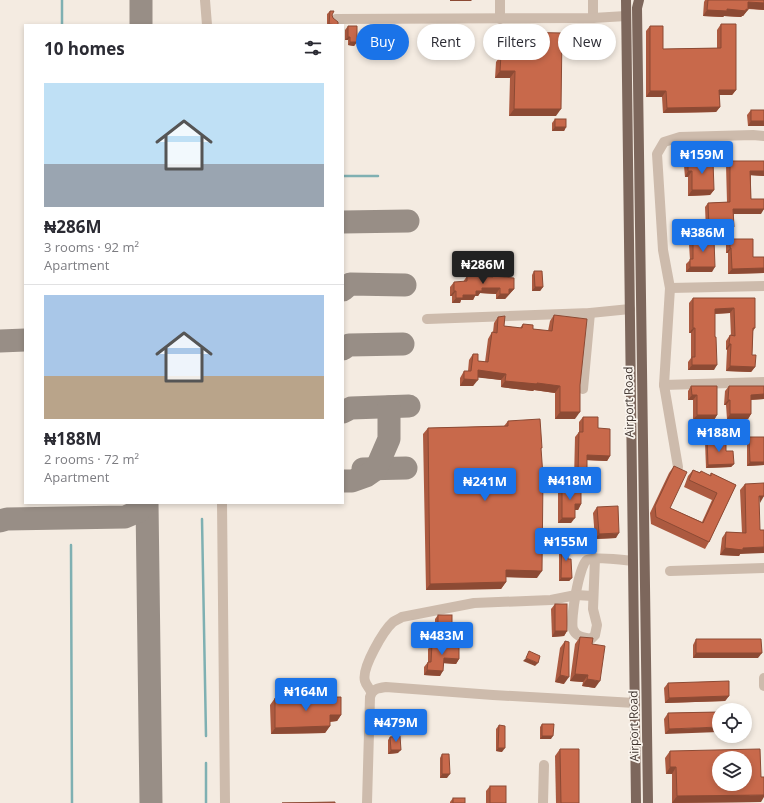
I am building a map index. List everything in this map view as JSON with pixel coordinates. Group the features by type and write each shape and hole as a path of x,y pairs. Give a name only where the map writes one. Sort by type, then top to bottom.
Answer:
{"main road":[{"name":"Airport Road","path":"626,0 636,803"},
{"name":"Airport Road","path":"639,0 637,8 648,803"}],"lane":[{"path":"205,0 207,24"},
{"path":"500,0 500,19"},
{"path":"593,0 593,18"},
{"path":"336,19 500,19 593,18 626,16"},
{"path":"678,467 664,385 670,288 662,250 657,154 664,142 680,137 764,136"},
{"path":"670,288 764,286"},
{"path":"427,319 590,313 630,309"},
{"path":"582,389 590,313"},
{"path":"664,385 764,382"},
{"path":"222,504 224,803"},
{"path":"595,558 593,609 596,625 595,635 591,639 579,637 573,629 572,623 576,595 585,561 588,558 595,558 633,561"},
{"path":"670,571 764,568"},
{"path":"367,803 371,692 365,680 366,672 369,660 381,638 394,621 402,617 474,603 551,600 576,595 593,596"},
{"path":"764,678 764,686"},
{"path":"371,692 376,688 386,687 634,703"},
{"path":"543,803 544,765"}],"building":[{"path":"708,0 764,0 764,3 748,2 748,10 746,9 746,11 727,9 727,11 707,10"},
{"path":"330,11 334,11 332,15 338,24 329,24"},
{"path":"721,24 736,24 736,90 719,90 720,107 667,108 666,91 650,91 650,26 663,26 663,49 721,48"},
{"path":"348,26 356,26 356,42 350,42 350,37 348,37"},
{"path":"550,33 558,33 558,60 562,60 561,109 514,109 515,71 500,71 501,60 550,60"},
{"path":"751,110 764,110 764,121 751,121"},
{"path":"555,119 566,119 566,127 555,127"},
{"path":"688,161 713,161 714,190 692,190 692,171 688,171"},
{"path":"730,161 764,161 764,171 750,171 751,199 764,199 764,209 733,209 734,227 709,227 708,203 730,202"},
{"path":"693,239 714,239 715,267 690,267 690,259 693,259"},
{"path":"730,239 753,239 753,257 764,257 764,268 732,269"},
{"path":"534,271 542,271 543,287 535,287"},
{"path":"467,276 514,278 514,289 509,289 509,294 500,294 500,288 482,288 482,291 476,291 476,295 463,295 463,298 456,298 454,282 467,281"},
{"path":"693,298 755,298 755,328 753,328 752,355 756,355 755,367 730,366 730,335 735,336 734,308 715,309 717,365 692,365 692,357 695,357"},
{"path":"554,315 587,319 580,385 580,412 560,412 560,386 505,381 506,374 478,370 478,380 464,379 464,371 471,371 473,354 478,354 478,361 488,362 492,332 497,333 498,317 505,316 504,326 522,328 523,324 533,325 533,329 552,331"},
{"path":"691,386 717,386 717,415 697,415 697,395 692,395"},
{"path":"729,386 764,386 764,394 751,395 751,414 730,414 730,400 728,400"},
{"path":"583,417 598,417 598,428 610,429 610,456 587,455 587,474 578,474 579,432 583,432"},
{"path":"540,419 543,476 542,571 506,570 506,582 430,584 428,428 508,426 508,421"},
{"path":"749,437 764,437 764,462 750,462"},
{"path":"726,438 726,451 733,451 734,464 708,465 707,439"},
{"path":"674,466 687,472 670,508 703,523 717,493 689,480 693,470 700,473 701,471 711,476 711,473 736,485 709,542 656,517 655,506"},
{"path":"764,483 764,496 759,496 760,530 764,530 764,547 743,548 743,550 725,548 726,532 746,533 745,484"},
{"path":"562,486 581,486 581,504 575,504 575,518 562,518"},
{"path":"618,506 619,533 599,534 597,507"},
{"path":"562,541 568,541 568,559 571,559 572,578 561,578"},
{"path":"555,604 567,604 567,631 555,631"},
{"path":"438,615 452,615 452,628 438,628"},
{"path":"580,637 593,638 592,644 605,646 600,681 587,679 588,675 575,674"},
{"path":"696,639 761,639 762,653 696,653"},
{"path":"565,641 569,642 569,677 560,675"},
{"path":"432,644 459,645 459,659 444,658 443,671 427,670 428,662 431,662"},
{"path":"529,651 540,656 538,663 526,658"},
{"path":"729,681 729,696 669,698 668,683"},
{"path":"341,697 341,715 330,715 330,726 275,728 275,698"},
{"path":"712,712 712,727 669,729 668,713"},
{"path":"409,715 422,715 422,723 409,723"},
{"path":"542,724 554,724 553,736 542,736"},
{"path":"499,725 505,726 505,748 498,748"},
{"path":"400,736 401,750 391,750 390,737"},
{"path":"560,749 579,749 579,803 561,803"},
{"path":"760,749 761,777 764,777 764,795 677,796 676,767 670,767 670,751"},
{"path":"442,754 449,754 450,774 442,774"},
{"path":"490,786 506,786 506,803 490,803"},
{"path":"453,798 465,798 465,803 453,803"},
{"path":"335,802 335,803 282,803"}],"waterway":[{"path":"62,0 62,24"},
{"path":"344,176 378,176"},
{"path":"202,519 206,736"},
{"path":"71,545 72,803"},
{"path":"206,763 206,803"}],"taxiway":[{"path":"141,0 141,24"},
{"path":"344,222 408,221"},
{"path":"344,289 350,284 405,285"},
{"path":"0,341 24,340"},
{"path":"344,348 349,345 403,344"},
{"path":"344,412 351,408 409,406"},
{"path":"344,481 352,481 366,476 376,469 389,439 389,407"},
{"path":"363,469 406,468"},
{"path":"0,521 7,519 125,517 139,511 143,504"},
{"path":"147,504 151,803"}]}
